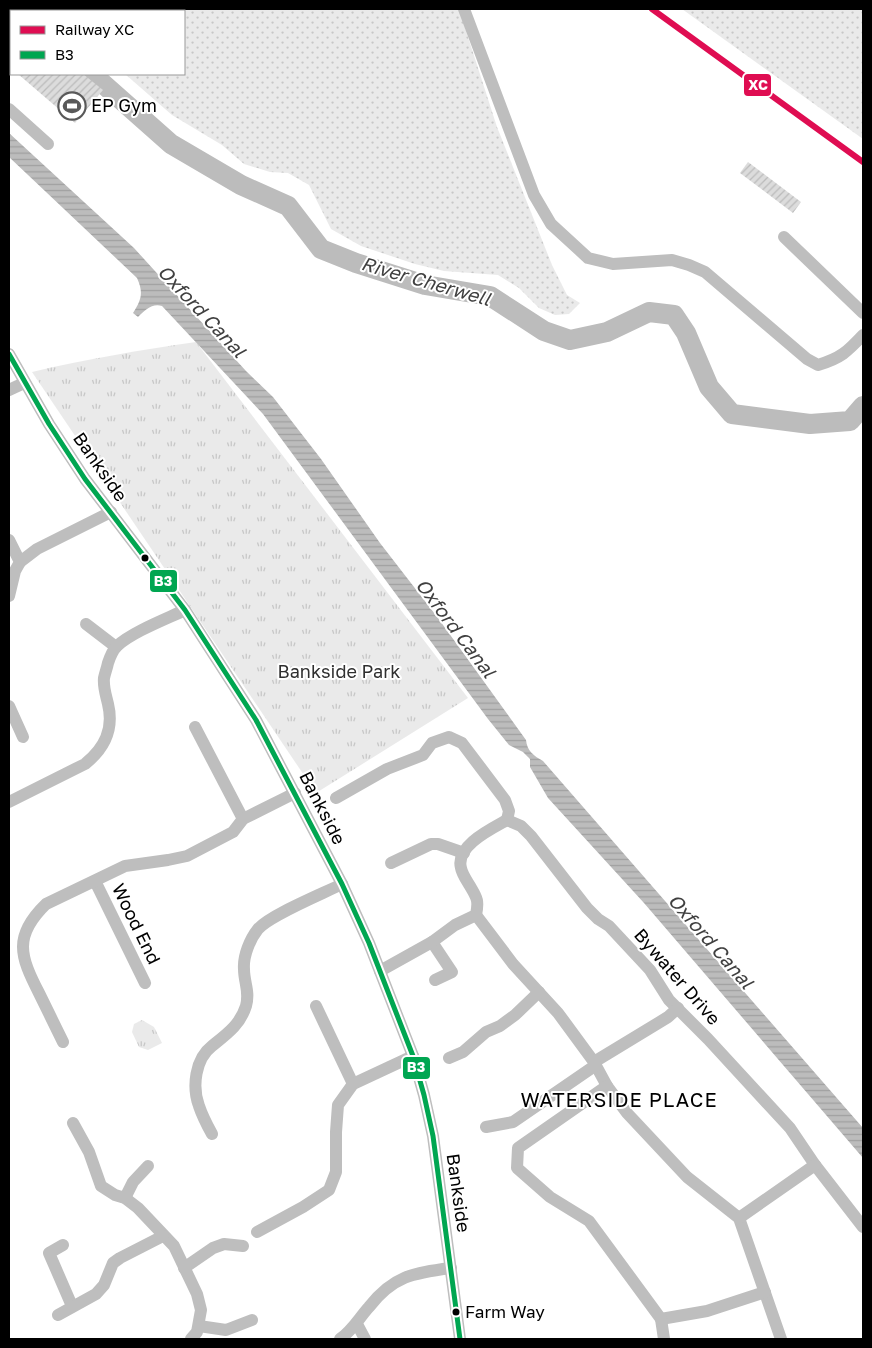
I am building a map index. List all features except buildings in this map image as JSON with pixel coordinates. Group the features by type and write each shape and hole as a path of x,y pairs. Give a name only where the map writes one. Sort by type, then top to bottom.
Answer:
{"street":[{"path":"464,9 534,195 551,224 588,258 613,264 672,260 705,272 807,359 818,365 836,359 848,351 863,335"},
{"path":"9,109 48,144"},
{"path":"784,237 863,313"},
{"name":"Bankside","path":"9,354 24,383 85,479 185,610 256,720 342,884 380,971 413,1056 424,1095 432,1136 460,1339"},
{"path":"9,390 24,383"},
{"path":"9,596 14,570 20,562 37,549 111,512"},
{"path":"9,540 20,562"},
{"path":"9,802 85,764 95,756 108,736 110,723 104,678 110,657 116,647 127,638 185,610"},
{"path":"86,624 116,647"},
{"path":"9,706 23,737"},
{"path":"195,727 242,819"},
{"path":"336,798 387,769 423,755 432,743 449,737 462,743 505,800 509,811 507,820 477,838 461,858 461,867 478,900 477,911 513,964 558,1013 627,1113 687,1177 739,1218 781,1339"},
{"name":"Wood End","path":"63,1042 27,969 23,954 24,937 29,923 46,904 125,866 187,856 233,832 242,819 295,793"},
{"name":"Bywater Drive","path":"507,820 521,826 587,908 609,926 650,970 669,1000 790,1128 815,1165 863,1227"},
{"path":"391,863 431,844 438,844 464,853"},
{"name":"Wood End","path":"95,881 145,982"},
{"path":"212,1134 198,1105 195,1088 196,1073 201,1058 209,1048 236,1027 241,1018 248,993 244,969 248,947 252,938 258,929 269,920 342,884"},
{"path":"380,971 432,942 477,911"},
{"path":"432,942 452,972 435,980"},
{"path":"449,1058 463,1052 486,1032 500,1026 515,1015 539,992"},
{"path":"316,1006 353,1084"},
{"path":"486,1128 513,1122 595,1064 668,1017 678,1008"},
{"path":"257,1232 303,1207 329,1190 336,1172 338,1105 353,1084 413,1056"},
{"path":"607,1086 518,1148 517,1168 550,1197 589,1221 661,1318 664,1339"},
{"path":"73,1123 89,1152 101,1186 125,1198 152,1222 174,1246 197,1294 202,1310 199,1326 191,1339"},
{"path":"739,1218 815,1165"},
{"path":"125,1198 133,1182 148,1166"},
{"path":"58,1315 96,1294 104,1284 113,1263 163,1236"},
{"path":"184,1268 214,1248 236,1241"},
{"path":"63,1245 49,1253 72,1306"},
{"path":"340,1339 357,1324 368,1307 388,1286 402,1278 419,1272 451,1268"},
{"path":"661,1318 707,1311 765,1292"},
{"path":"199,1326 226,1330 252,1320"},
{"path":"357,1324 365,1339"}],"green space":[{"path":"459,9 497,127 552,265 567,295 580,303 569,314 555,315 539,308 519,288 498,275 444,271 415,264 361,246 331,229 309,185 288,173 270,172 244,164 222,145 172,115 126,75 185,75 185,10 124,10"},
{"path":"682,9 863,9 863,139"},
{"name":"Bankside Park","path":"196,342 468,698 316,793 32,372 114,355"},
{"path":"142,1020 154,1027 162,1043 148,1050 139,1047 132,1032 134,1024"}],"shaded area":[{"path":"9,133 134,248 246,371 273,397 321,459 380,543 438,618 526,740 532,753 543,761 863,1128 863,1158 644,903 548,798 530,767 530,759 523,752 509,745 488,719 263,414 162,306 152,306 138,317 133,313 141,296 137,278 9,157"}],"waterway":[{"name":"River Cherwell","path":"93,75 171,144 241,185 288,206 321,249 356,263 425,285 490,296 544,331 570,340 607,332 649,312 674,315 686,333 709,387 732,414 810,424 850,421 863,406"}],"rail line":[{"name":"XC","path":"652,9 863,162"}],"transit line":[{"name":"B3","path":"9,354 49,424 85,479 185,610 256,720 342,884 369,943 413,1056 424,1095 433,1136 460,1339"}],"place":[{"name":"EP Gym","path":"72,106"},
{"name":"Farm Way","path":"456,1312"}],"district":[{"name":"WATERSIDE PLACE","path":"619,1100"}],"water label":[{"name":"Oxford Canal","path":"202,311"},
{"name":"Oxford Canal","path":"456,628"},
{"name":"Oxford Canal","path":"711,941"}]}
